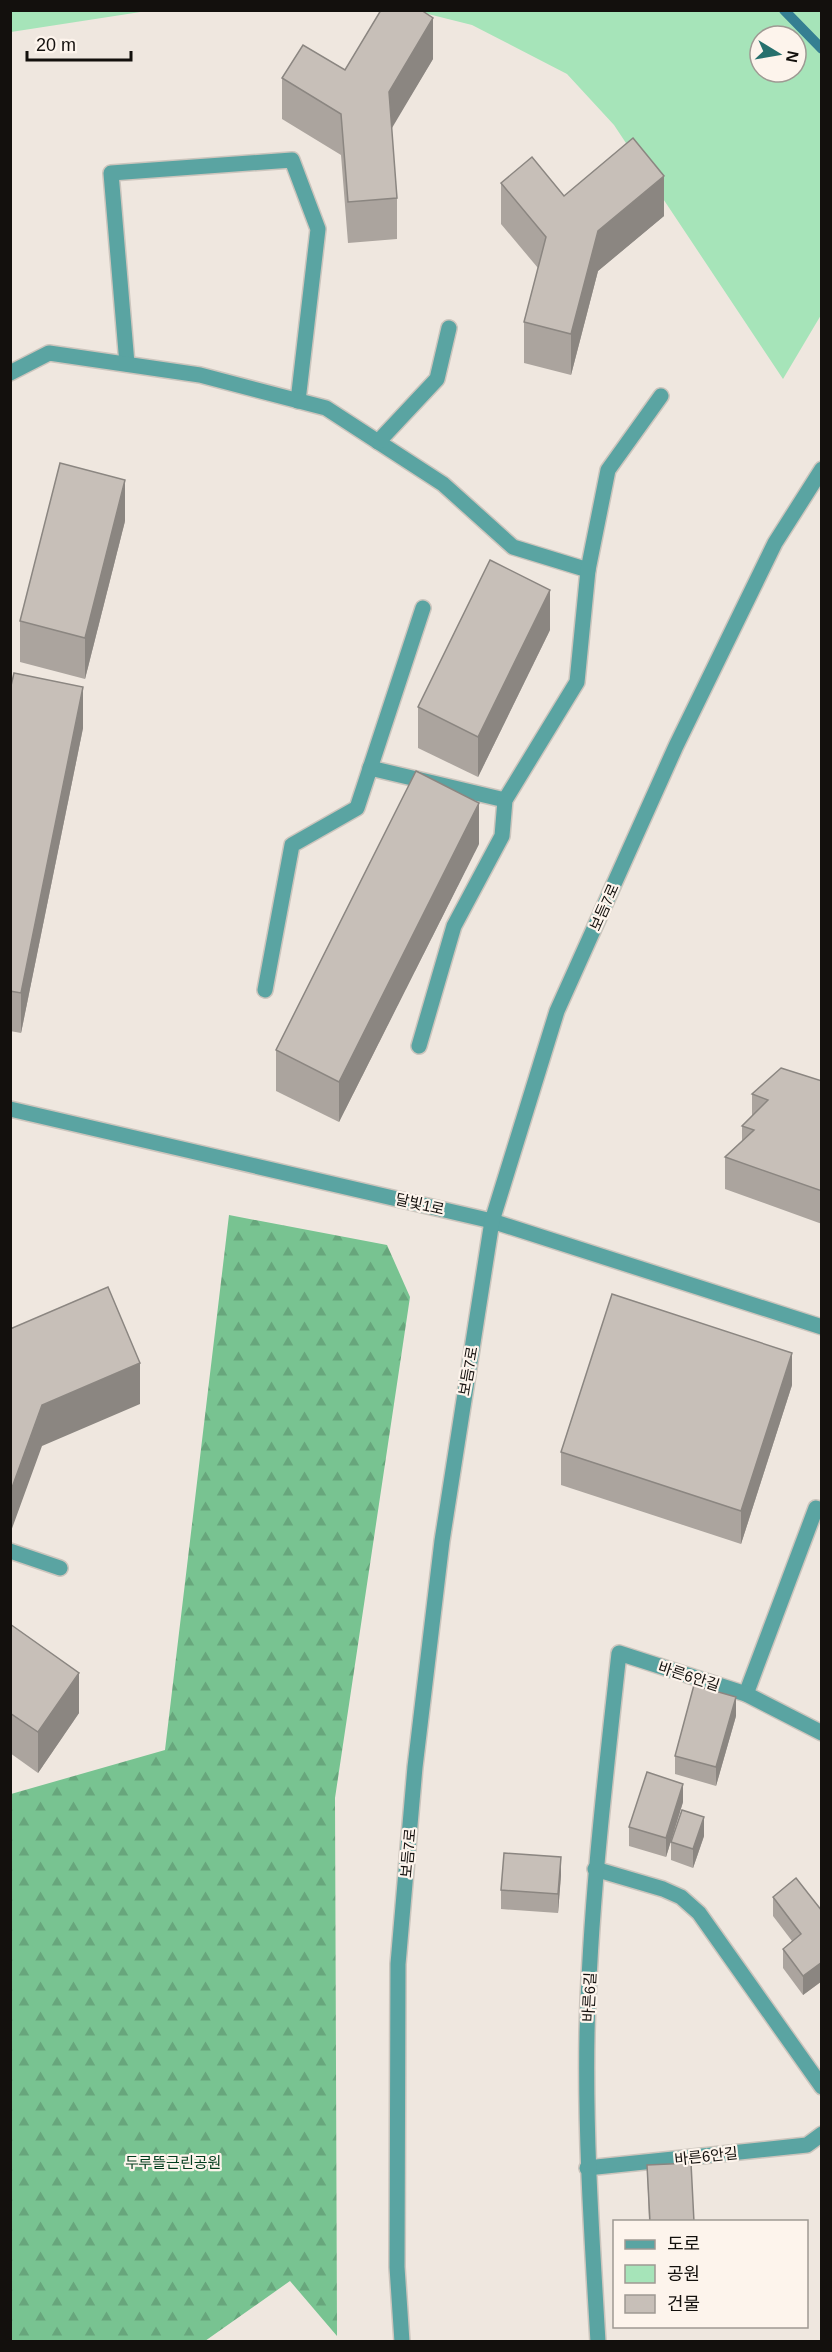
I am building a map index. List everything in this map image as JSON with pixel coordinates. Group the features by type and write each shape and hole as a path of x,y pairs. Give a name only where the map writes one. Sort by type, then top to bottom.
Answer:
{"street":[{"path":"127,364 111,172 292,160 318,229 298,401"},
{"path":"378,442 437,379 449,328"},
{"path":"10,373 49,353 200,375 326,408 443,484 513,547 588,570"},
{"path":"419,1046 454,926 502,836 505,800 577,682 588,570 608,470 661,396"},
{"name":"보듬7로","path":"402,2342 397,2267 398,1964 415,1767 442,1540 492,1221 562,1001 676,746 770,554 822,469"},
{"path":"265,990 292,845 357,808 423,608"},
{"path":"370,768 505,800"},
{"name":"달빛1로","path":"10,1109 492,1221 822,1327"},
{"path":"746,1694 816,1508 822,1510"},
{"path":"10,1551 60,1568"},
{"name":"바른6안길","path":"619,1653 746,1694 822,1733"},
{"name":"바른6길","path":"598,2342 587,2168 587,2032 596,1869 619,1653"},
{"path":"596,1869 663,1889 681,1897 699,1913 822,2087"},
{"name":"바른6안길","path":"587,2168 807,2145 822,2134"}],"green space":[{"path":"11,10 147,10 147,11 11,32"},
{"path":"416,11 821,11 821,315 783,379 614,125 567,74 472,25"},
{"name":"두루뜰근린공원","path":"229,1215 387,1245 410,1297 335,1798 337,2336 290,2281 205,2341 11,2341 11,1794 165,1750"}],"building":[{"path":"381,10 421,10 433,18 389,92 397,198 348,202 341,114 282,78 303,45 345,70"},
{"path":"633,138 664,176 598,231 571,334 524,322 546,237 501,183 532,157 564,196"},
{"path":"60,463 125,480 85,638 20,621"},
{"path":"490,560 550,590 478,737 418,707"},
{"path":"14,673 83,687 21,993 10,991 10,690"},
{"path":"416,771 479,803 339,1082 276,1050"},
{"path":"781,1068 822,1081 822,1191 725,1157 754,1130 742,1126 768,1100 752,1094"},
{"path":"108,1287 140,1363 42,1405 10,1493 10,1329"},
{"path":"612,1294 792,1353 741,1511 561,1452"},
{"path":"10,1624 79,1673 38,1732 10,1713"},
{"path":"694,1685 736,1697 716,1767 675,1756"},
{"path":"647,1772 683,1784 666,1838 629,1827"},
{"path":"682,1810 704,1817 693,1849 671,1842"},
{"path":"504,1853 561,1857 558,1894 501,1890"},
{"path":"796,1878 822,1911 822,1962 803,1976 783,1949 801,1934 773,1897"},
{"path":"691,2163 694,2220 650,2220 647,2165"}],"waterway":[{"path":"784,10 822,49"}]}
